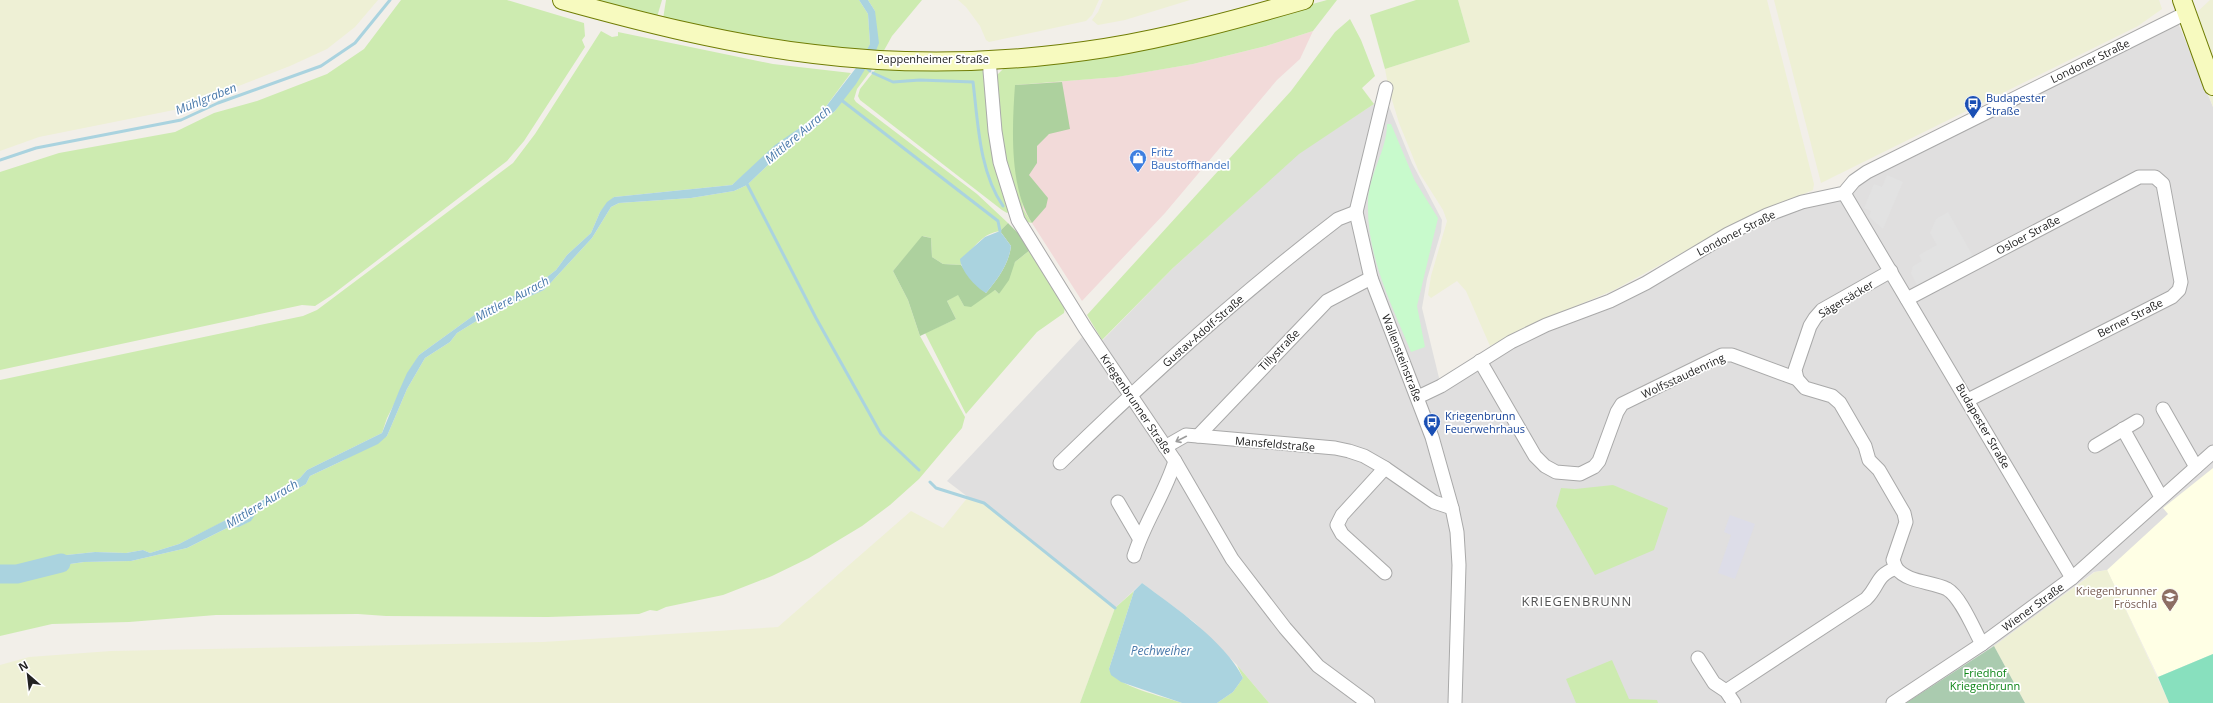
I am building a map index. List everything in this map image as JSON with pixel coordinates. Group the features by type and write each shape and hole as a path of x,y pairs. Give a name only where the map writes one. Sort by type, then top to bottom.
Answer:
{"street":[{"name":"Pappenheimer Straße","path":"562,0 706,37 814,54 892,60 989,60 1085,50 1158,38 1242,18 1304,0"},
{"path":"2184,6 2213,86"},
{"name":"Londoner Straße","path":"1418,397 1441,386 1480,361 1546,325 1610,300 1646,283 1728,234 1766,215 1802,202 1844,193 1854,181 1867,172 2184,6"},
{"name":"Kriegenbrunner Straße","path":"989,60 1000,162 1018,220 1085,328 1175,461 1232,560 1261,595 1285,628 1318,666 1368,703"},
{"name":"Wallensteinstraße","path":"1386,88 1356,212 1370,278 1418,397 1445,478 1457,532 1459,564 1455,703"},
{"name":"Osloer Straße","path":"1907,299 2139,177 2150,176"},
{"name":"Berner Straße","path":"1968,400 2172,296 2179,290 2181,282 2164,189 2159,180 2150,176"},
{"name":"Budapester Straße","path":"1844,193 1968,400 2072,578"},
{"name":"Gustav-Adolf-Straße","path":"1060,463 1130,395 1309,242 1338,219 1356,212"},
{"name":"Sägersäcker","path":"1797,379 1795,370 1814,318 1822,310 1891,271"},
{"name":"Tillystraße","path":"1198,436 1327,301 1370,278"},
{"name":"Wolfsstaudenring","path":"1480,361 1539,461 1551,469 1562,473 1580,474 1590,470 1599,461 1616,412 1622,404 1722,355 1732,354 1797,379 1805,388 1832,396 1840,403 1865,446 1869,460 1879,470 1904,513 1906,522 1893,560 1896,568"},
{"path":"2163,409 2196,467"},
{"path":"2095,446 2137,421"},
{"path":"2123,430 2161,497"},
{"name":"Mansfeldstraße","path":"1165,447 1186,435 1335,448 1364,456 1385,468 1426,498 1452,508"},
{"name":"Wiener Straße","path":"1893,703 1982,644 2072,578 2213,452"},
{"path":"1134,556 1139,538 1170,475 1175,461"},
{"path":"1385,468 1342,515 1337,525 1342,534 1385,573"},
{"path":"1118,502 1139,538"},
{"path":"1726,691 1866,599 1873,592 1878,580 1884,572 1896,568 1904,575 1947,590 1956,597 1982,644"},
{"path":"1698,658 1714,683 1726,691 1734,703"}],"shaded area":[{"path":"0,0 378,0 355,27 327,49 290,66 179,109 39,137 0,151"},
{"path":"958,0 1099,0 1092,15 1086,21 989,42 986,40 980,26 966,7"},
{"path":"1103,0 1190,0 1125,20 1098,25 1092,20 1098,12"},
{"path":"1458,0 1767,0 1814,184 1813,190 1744,219 1614,290 1540,321 1490,346 1466,291 1457,281 1431,298 1428,295 1431,276 1447,221 1443,210 1419,172 1399,123 1389,90 1385,69 1470,42"},
{"path":"1774,0 2159,0 2162,9 2138,26 1821,183"},
{"path":"2210,0 2213,0 2213,107 2209,96 2194,15"},
{"path":"2178,23 2213,107 2213,654 2158,677 2107,570 2094,572 1994,646 1906,703 1269,703 1237,665 1194,622 1142,583 1115,608 984,503 968,497 947,481 1082,337 1093,350 1173,268 1299,153 1374,104 1386,88 1388,104 1412,163 1442,220 1441,232 1427,279 1422,308 1441,386 1480,361"},
{"path":"1313,31 1300,59 1277,80 1165,213 1082,301 1023,209 1015,85 1116,77 1193,64 1266,46"},
{"path":"1887,175 1903,182 1883,229 1869,217 1871,211 1864,208 1874,184 1882,187"},
{"path":"1948,212 1973,256 1917,285 1911,273 1913,266 1922,261 1919,255 1937,245 1930,233 1936,219"},
{"name":"Kriegenbrunner Fröschla","path":"2213,468 2213,654 2158,677 2107,570 2168,514 2163,508"},
{"path":"968,497 984,503 1115,608 1080,703 0,703 0,665 29,657 111,651 543,642 778,627 911,511 943,528"},
{"path":"1730,515 1755,524 1735,579 1718,573 1731,535 1724,532"},
{"path":"2107,570 2169,703 2025,703 1994,646 2095,572"}],"green space":[{"path":"401,0 507,0 584,23 585,36 582,40 585,47 524,141 507,161 332,295 315,306 302,305 0,370 0,172 59,153 175,132 214,113 257,101 327,74 364,49"},
{"path":"582,0 662,0 657,17"},
{"path":"666,0 859,0 868,14 870,44 866,53 770,43 663,19"},
{"path":"868,0 922,0 892,36 882,54 875,53 875,11"},
{"path":"1327,0 1337,0 1313,31 1266,46 1193,64 1117,77 1015,85 1023,209 1032,223 1027,222 1018,205 1000,144 997,75 1008,64 1298,8"},
{"path":"1416,0 1458,0 1470,42 1385,69 1370,15"},
{"path":"1350,19 1361,40 1375,76 1362,88 1374,104 1299,154 1173,268 1102,340 1087,315 1291,91 1335,32"},
{"path":"601,31 612,37 618,36 618,32 773,64 851,73 821,113 799,128 732,185 614,197 600,212 591,233 567,255 556,270 537,285 494,305 488,305 419,355 387,418 382,433 307,470 300,478 215,526 179,544 150,553 143,550 126,553 95,552 57,556 16,568 0,567 0,380 303,316 317,310 513,163 535,134"},
{"path":"868,64 875,65 857,89 854,99 856,102 977,194 1008,223 1000,231 994,232 983,238 961,259 961,265 943,264 932,257 931,238 923,236 893,271 908,300 920,336 965,417 962,428 919,479 890,505 862,526 809,558 772,576 723,595 666,607 657,611 650,610 639,614 548,617 386,616 358,614 216,615 129,622 52,624 0,636 0,574 84,562 131,561 187,548 227,528 239,527 250,521 258,510 306,484 310,476 342,461 387,436 407,389 425,358 450,342 457,333 483,317 544,290 592,238 611,207 619,203 691,198 734,191 747,185 795,139 817,126 835,111"},
{"path":"879,65 977,67 983,71 988,80 1010,211 1007,213 1002,210 860,100 858,96 860,89"},
{"path":"1062,82 1070,129 1049,134 1037,146 1037,163 1029,175 1048,198 1046,207 1032,223 1019,192 1016,175 1013,137 1015,85"},
{"path":"1387,124 1391,124 1415,181 1438,218 1417,306 1425,347 1411,352 1388,297 1375,260 1368,221 1369,191 1384,143"},
{"path":"1008,223 1023,238 1030,250 1015,262 1009,280 999,294 995,290 971,307 964,306 958,295 947,301 956,319 920,336 908,300 893,271 922,236 931,238 932,257 943,264 961,265 972,280 986,293 998,277 1010,253 1011,246 1000,231"},
{"path":"1030,250 1065,306 1064,313 1037,332 966,414 925,333 956,319 947,301 958,294 964,306 995,290 999,294 1015,262"},
{"path":"1613,485 1668,508 1654,550 1595,575 1556,506 1561,488 1575,489"},
{"path":"1134,591 1109,669 1120,681 1130,686 1182,703 1080,703 1115,608"},
{"name":"Friedhof Kriegenbrunn","path":"1994,646 2025,703 1906,703"},
{"path":"2213,654 2213,703 2169,703 2158,677"},
{"path":"1612,660 1629,699 1657,700 1658,703 1576,703 1566,679"},
{"path":"1237,665 1269,703 1217,703 1233,692 1243,678"}],"water":[{"path":"859,0 868,0 875,11 879,43 875,53 856,84 835,111 817,126 795,139 747,185 734,191 691,198 619,203 611,207 592,238 544,290 483,317 457,333 450,342 425,358 407,389 387,436 378,444 310,476 306,484 258,510 251,521 239,527 227,528 187,548 131,561 84,562 0,574 0,567 16,568 57,556 95,552 126,553 143,550 150,553 179,544 253,506 300,478 307,470 382,433 407,373 419,355 488,305 494,305 537,285 556,270 567,255 591,233 600,212 607,202 614,197 732,185 775,145 821,113 859,64 870,44 868,14"},
{"path":"1000,231 1011,246 1010,253 1002,271 986,293 977,287 969,278 963,269 960,259 985,237"},
{"name":"Pechweiher","path":"1142,583 1212,638 1235,664 1243,678 1233,692 1217,703 1182,703 1121,682 1111,675 1109,669 1134,591"}],"waterway":[{"name":"Mühlgraben","path":"0,160 36,148 181,120 218,103 321,66 355,43 390,0"},
{"path":"866,67 870,71"},
{"path":"873,73 893,82 920,80 973,82 978,130 984,162 995,192 1003,206"},
{"path":"840,99 998,221 1000,231"},
{"path":"746,182 816,318 881,434 919,470"},
{"path":"930,482 936,488 984,503 1115,608"},
{"name":"Mittlere Aurach","path":"0,574 17,574 61,563"}],"place":[{"name":"Budapester Straße","path":"1973,119"},
{"name":"Fritz Baustoffhandel","path":"1138,173"},
{"name":"Kriegenbrunn Feuerwehrhaus","path":"1432,437"},
{"name":"Kriegenbrunner Fröschla","path":"2170,612"}],"district":[{"name":"KRIEGENBRUNN","path":"1577,601"}]}
